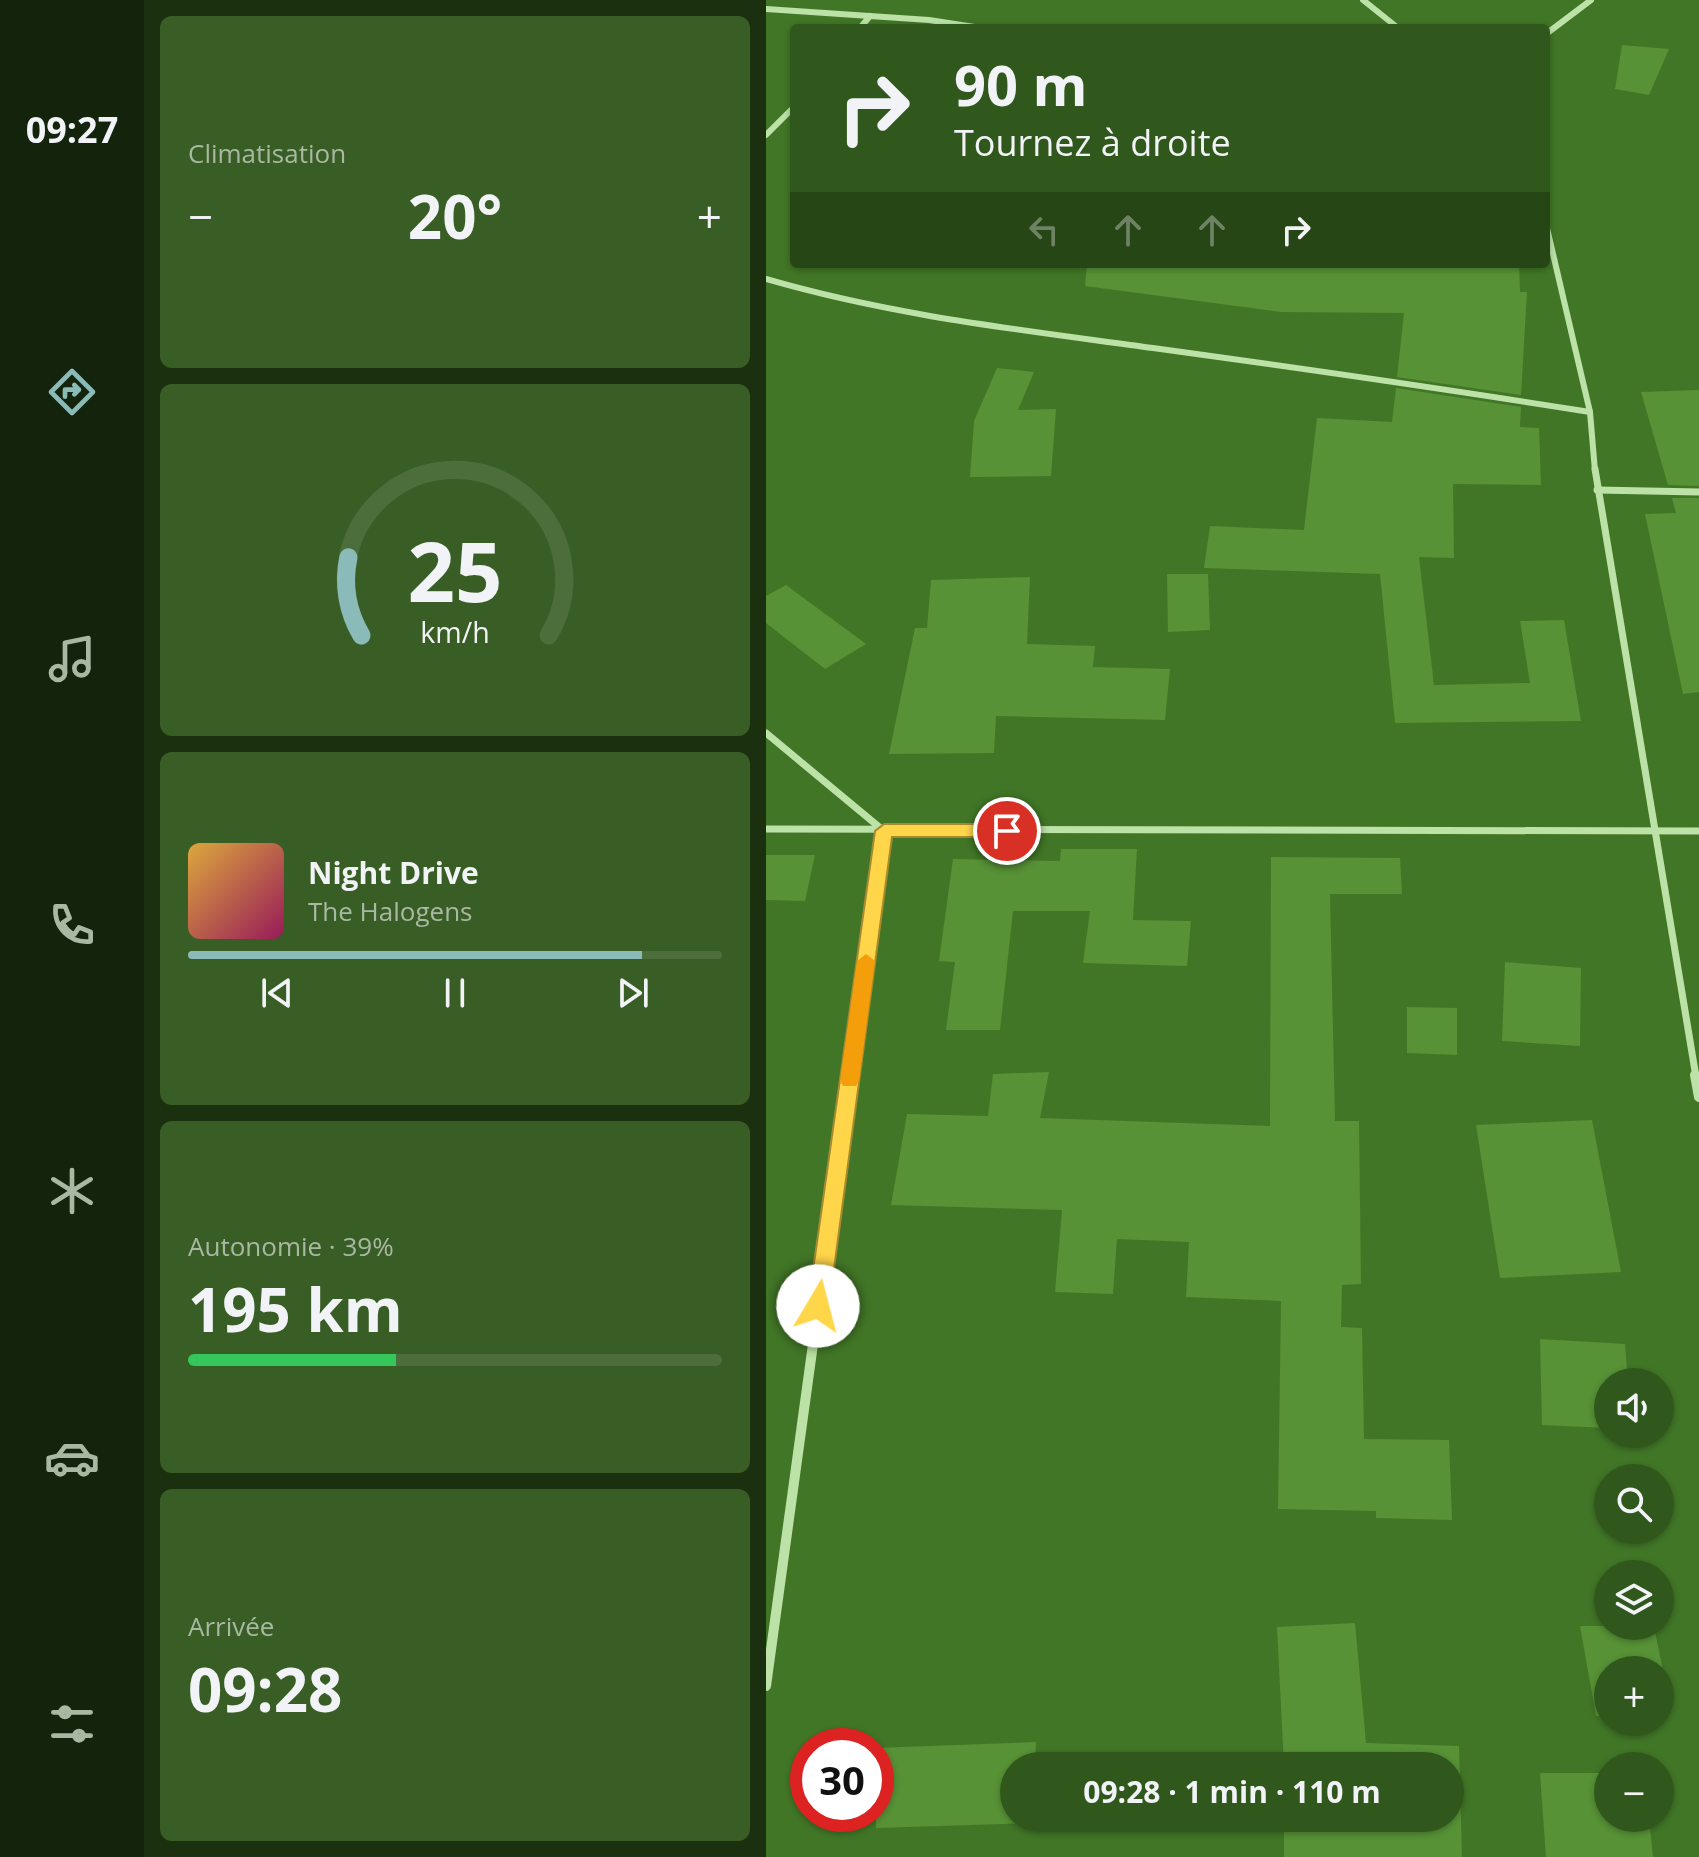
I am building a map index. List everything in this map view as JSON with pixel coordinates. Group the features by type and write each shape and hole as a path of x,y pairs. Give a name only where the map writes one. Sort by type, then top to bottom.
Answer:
{"street":[{"path":"1363,0 1393,24"},
{"path":"1550,31 1591,0"},
{"path":"766,9 944,24"},
{"path":"863,24 870,16"},
{"path":"766,135 790,111"},
{"path":"1550,241 1590,412 1597,490 1699,1097"},
{"path":"766,279 816,295 951,321 1383,379 1590,412"},
{"path":"1597,490 1699,492"},
{"path":"766,733 884,831"},
{"path":"766,829 1699,831"},
{"path":"766,1686 884,831"}],"building":[{"path":"1622,45 1669,49 1649,95 1615,89"},
{"path":"1087,268 1519,268 1520,292 1527,292 1521,395 1397,377 1404,313 1281,312 1085,286"},
{"path":"997,368 1034,372 1018,410 1056,409 1051,476 970,477 974,421"},
{"path":"1396,388 1521,407 1520,427 1539,428 1541,485 1453,484 1454,558 1419,557 1434,685 1530,683 1520,621 1564,620 1581,721 1395,723 1380,574 1204,568 1210,526 1304,530 1317,418 1392,422"},
{"path":"1699,390 1699,486 1668,485 1641,392"},
{"path":"1672,498 1699,498 1699,692 1683,694 1645,514 1676,513"},
{"path":"1167,574 1208,574 1210,630 1168,632"},
{"path":"1030,577 1027,644 1095,646 1093,667 1170,669 1165,720 996,716 994,753 889,754 915,628 927,628 931,580"},
{"path":"786,585 866,644 825,669 766,623 766,596"},
{"path":"1061,849 1137,849 1133,920 1191,921 1187,966 1083,963 1090,911 1013,911 1000,1030 946,1030 955,962 939,961 953,859 1060,861"},
{"path":"766,855 815,855 805,901 766,900"},
{"path":"1271,857 1400,858 1402,894 1330,894 1335,1121 1359,1121 1361,1284 1342,1285 1341,1327 1362,1328 1364,1439 1449,1440 1452,1520 1376,1518 1376,1511 1278,1509 1281,1301 1186,1297 1189,1242 1117,1239 1113,1294 1055,1292 1062,1210 891,1205 907,1114 988,1116 993,1074 1049,1072 1040,1118 1270,1126"},
{"path":"1505,962 1581,968 1580,1046 1502,1041"},
{"path":"1407,1007 1457,1008 1457,1055 1407,1053"},
{"path":"1592,1120 1621,1272 1500,1278 1476,1125"},
{"path":"1540,1339 1625,1344 1627,1368 1594,1368 1594,1427 1542,1425"},
{"path":"1355,1623 1366,1743 1459,1746 1459,1752 1283,1752 1277,1627"},
{"path":"1580,1626 1594,1626 1594,1640 1657,1640 1660,1656 1594,1656 1594,1705"},
{"path":"1036,1742 1036,1752 1000,1752 1000,1824 894,1827 894,1747"},
{"path":"1540,1773 1594,1773 1594,1832 1650,1832 1653,1857 1546,1857"},
{"path":"1284,1832 1461,1832 1462,1857 1284,1857"}],"slow traffic":[{"path":"849,1081 866,961"}],"route":[{"path":"818,1306 884,831 1007,831"}]}
